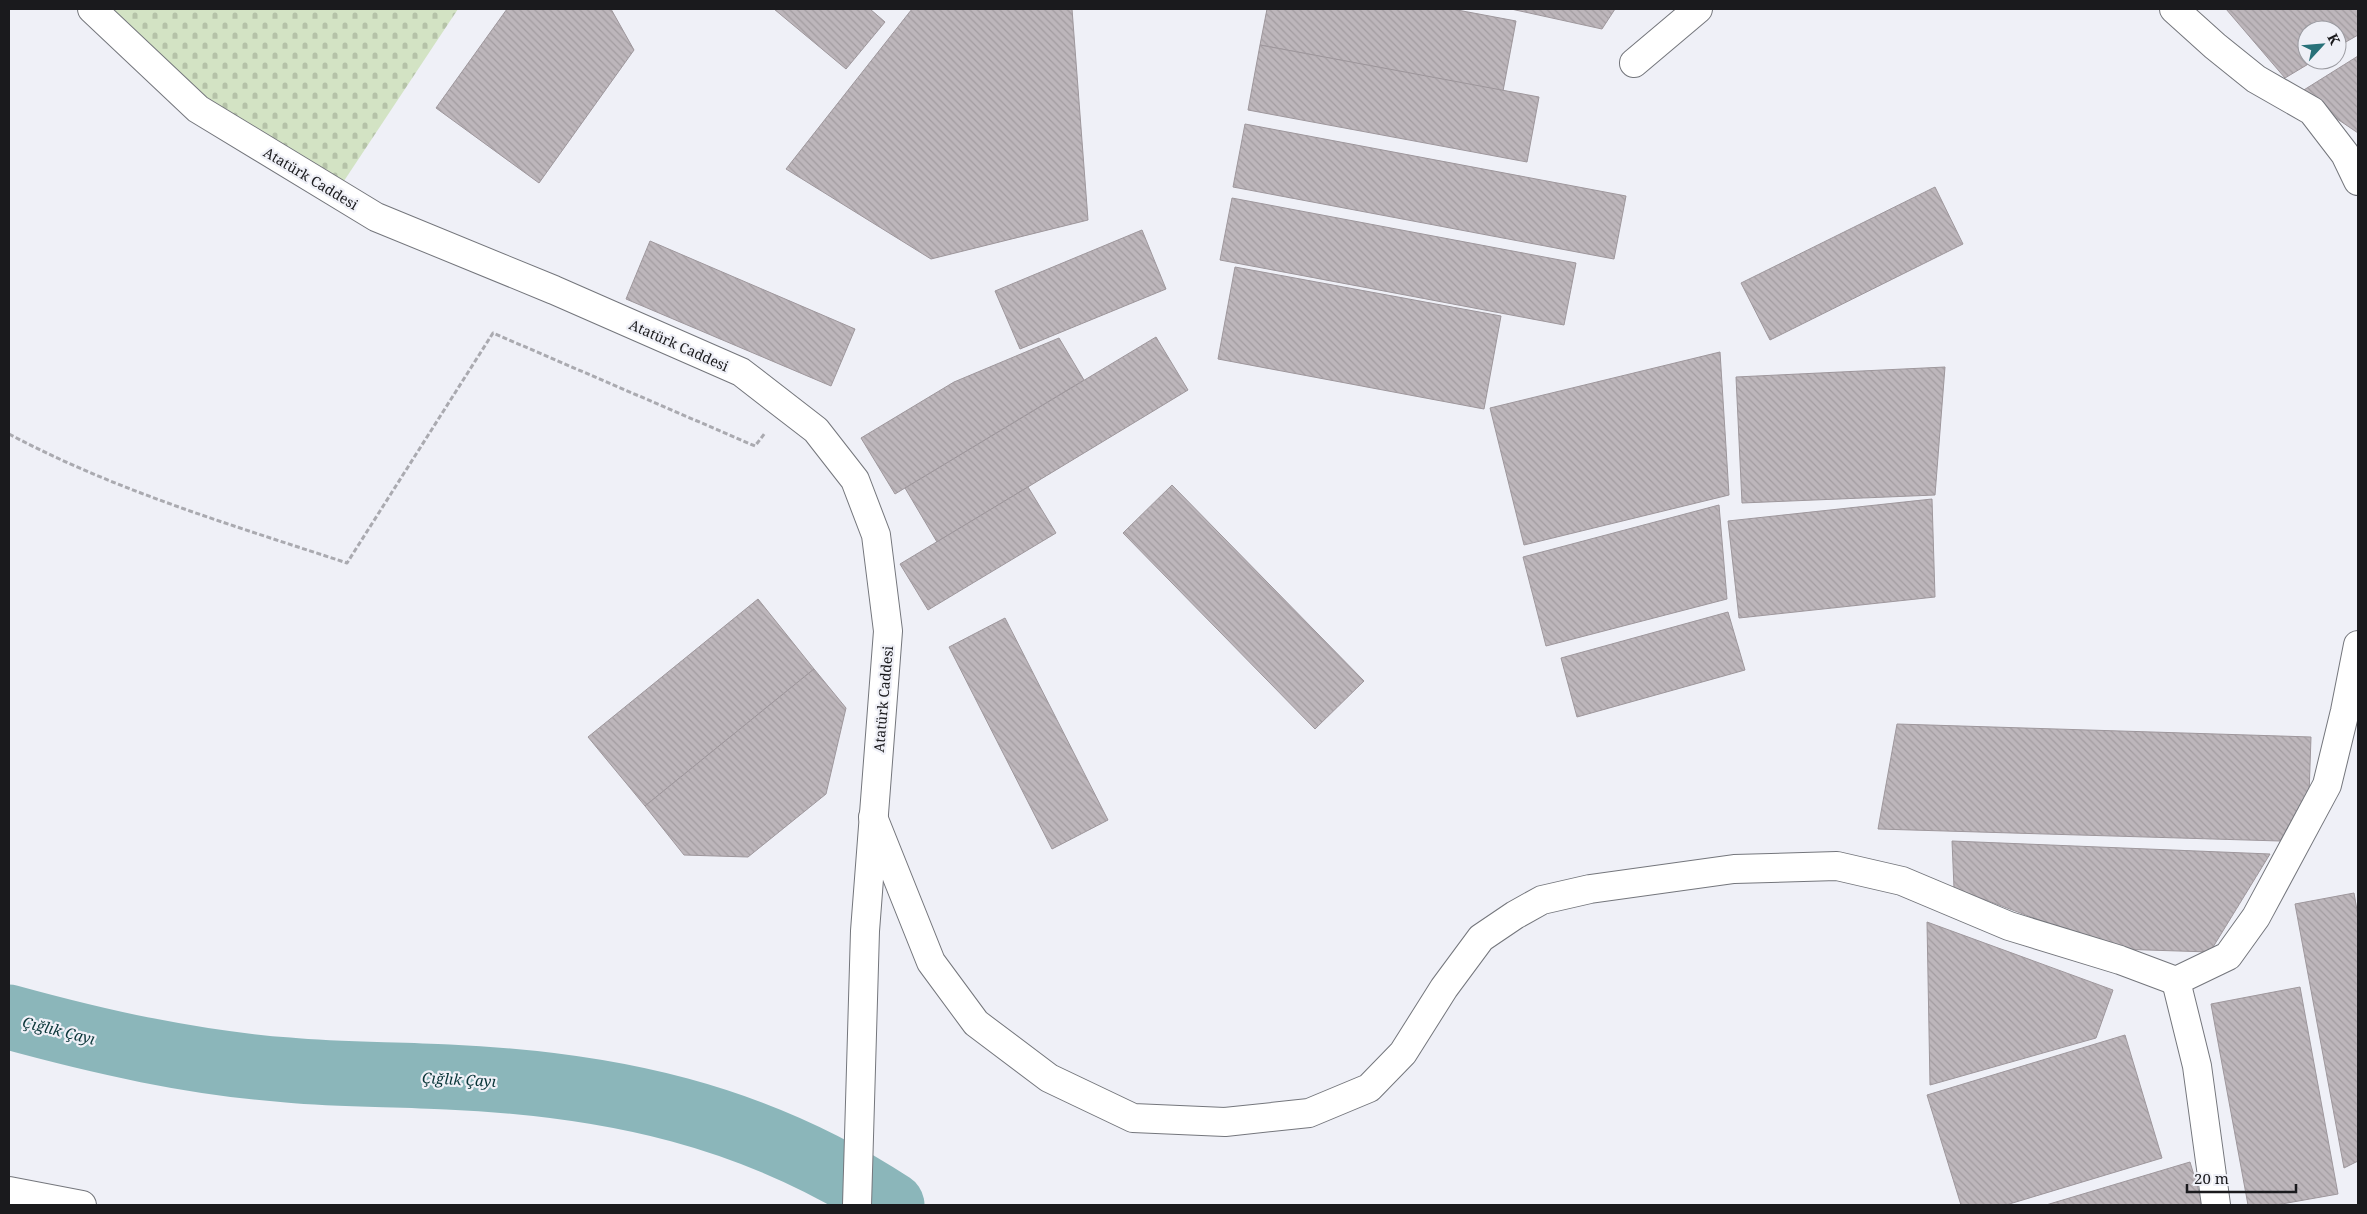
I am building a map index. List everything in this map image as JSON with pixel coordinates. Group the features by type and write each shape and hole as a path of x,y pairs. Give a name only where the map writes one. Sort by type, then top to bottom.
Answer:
{"street":[{"name":"Atatürk Caddesi","path":"92,9 198,109 376,217 554,290 741,372 816,430 856,480 876,535 888,631 864,932 858,1205"},
{"path":"1634,63 1698,9"},
{"path":"2174,9 2215,46 2256,79 2312,111 2345,154 2358,181"},
{"path":"873,817 931,962 976,1023 1049,1078 1133,1118 1225,1122 1309,1113 1369,1088 1403,1053 1444,988 1481,938 1515,915 1542,900 1590,888 1724,870 1837,866 1902,881 2009,926 2120,960 2176,980 2228,956 2256,917 2327,785 2345,711 2358,644"},
{"path":"2176,980 2197,1066 2216,1205"},
{"path":"9,1190 82,1205"}],"path":[{"path":"9,434 48,455 166,504 347,563 493,333 754,446 785,406"}],"green space":[{"path":"92,9 458,9 336,193 198,109"}],"building":[{"path":"507,9 611,9 634,50 539,183 436,108"},
{"path":"774,9 870,9 885,22 846,69"},
{"path":"912,9 1072,9 1088,220 931,259 786,169"},
{"path":"1267,9 1452,9 1516,21 1503,91 1260,45"},
{"path":"1511,9 1615,9 1602,29"},
{"path":"2226,9 2358,9 2358,35 2347,41 2347,20 2297,20 2298,70 2285,78"},
{"path":"1260,45 1539,97 1527,162 1248,110"},
{"path":"2358,56 2358,133 2299,93 2336,70 2347,70 2347,63"},
{"path":"1245,124 1626,196 1614,259 1233,187"},
{"path":"1935,187 1963,244 1770,340 1741,283"},
{"path":"1232,198 1576,263 1564,325 1220,260"},
{"path":"1142,230 1166,289 1020,349 995,291"},
{"path":"650,241 855,329 831,386 626,299"},
{"path":"1235,267 1501,316 1484,409 1218,359"},
{"path":"1156,337 1188,390 937,542 905,488"},
{"path":"1059,338 1084,380 895,494 861,438 954,382"},
{"path":"1720,352 1729,495 1524,545 1490,408"},
{"path":"1945,367 1935,495 1742,503 1736,377"},
{"path":"1172,485 1364,681 1315,729 1123,533"},
{"path":"1028,487 1056,533 928,610 900,564"},
{"path":"1932,499 1935,597 1739,618 1728,521"},
{"path":"1719,505 1727,599 1546,646 1523,557"},
{"path":"758,599 814,669 645,806 588,737"},
{"path":"1728,612 1745,670 1577,717 1561,658"},
{"path":"1005,618 1108,820 1052,849 949,647"},
{"path":"814,669 846,708 826,794 748,857 684,855 645,806"},
{"path":"1897,724 2311,737 2309,795 2280,841 1878,829"},
{"path":"1952,841 2270,854 2210,952 2116,949 1954,888"},
{"path":"2354,893 2358,916 2358,1161 2344,1168 2295,904"},
{"path":"1927,922 2113,990 2096,1038 1930,1085"},
{"path":"2300,987 2338,1194 2276,1205 2248,1205 2211,1004"},
{"path":"2125,1035 2162,1158 2006,1205 1961,1205 1927,1095"},
{"path":"2190,1162 2203,1205 2046,1205"}],"waterway":[{"name":"Çığlık Çayı","path":"9,1017 112,1043 182,1057 252,1067 308,1072 508,1081 566,1087 624,1097 679,1110 734,1127 788,1148 840,1174 892,1205"}]}
